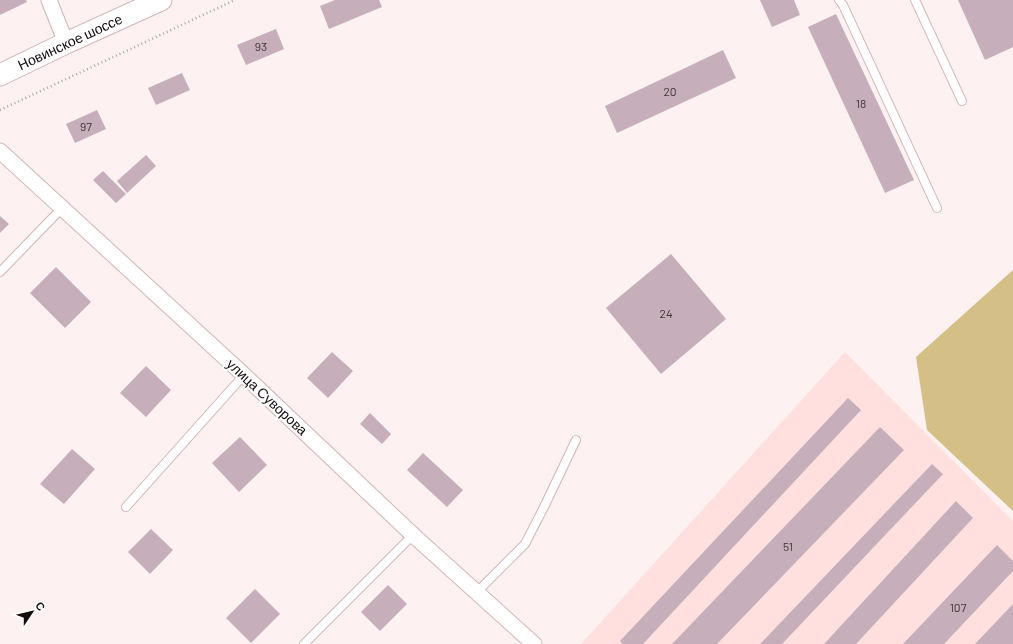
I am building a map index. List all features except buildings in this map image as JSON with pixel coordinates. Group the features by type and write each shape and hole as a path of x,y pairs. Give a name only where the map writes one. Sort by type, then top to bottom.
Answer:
{"street":[{"path":"49,0 66,43"},
{"name":"Новинское шоссе","path":"0,74 161,0"},
{"name":"улица Суворова","path":"0,151 244,375 413,535 534,644"}],"lane":[{"path":"839,0 843,5 938,208"},
{"path":"915,0 962,101"},
{"path":"0,272 62,208"},
{"path":"126,507 244,375"},
{"path":"476,592 525,544 576,440"},
{"path":"304,644 413,535"}],"path":[{"path":"0,110 235,0"}],"shaded area":[{"path":"1013,270 1013,511 927,430 916,357"},
{"path":"845,352 1013,521 1013,644 581,644"}]}
